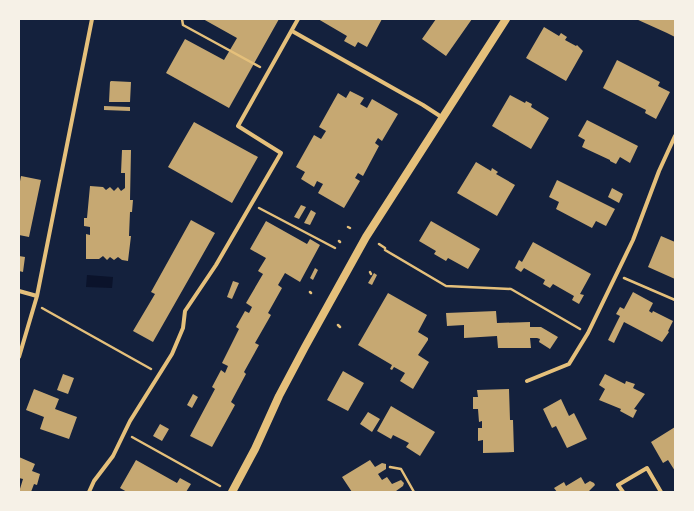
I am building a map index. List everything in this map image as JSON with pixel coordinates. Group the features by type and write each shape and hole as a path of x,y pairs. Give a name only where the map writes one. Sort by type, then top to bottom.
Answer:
{"main road":[{"path":"232,492 256,450 279,396 304,347 366,237 506,19"}],"street":[{"path":"19,357 37,296 92,19"},
{"path":"89,492 94,481 113,456 130,421 172,354 181,336 185,311 216,265 281,153 238,126 298,19"},
{"path":"292,31 424,105 443,118"},
{"path":"527,381 569,364 588,333 618,275 675,136"},
{"path":"19,291 37,296"},
{"path":"623,492 618,486 647,468 661,492"}],"path":[{"path":"182,19 183,24 256,65"},
{"path":"252,204 334,248"},
{"path":"378,244 446,286 511,289 588,333"},
{"path":"618,275 675,300"},
{"path":"35,304 159,373"},
{"path":"125,432 220,486"},
{"path":"390,467 401,469 414,492"}],"water":[{"path":"87,275 113,277 112,288 86,287"}],"building":[{"path":"203,19 279,19 229,108 166,73 185,39 224,60 237,38"},
{"path":"318,19 382,19 367,47 358,42 355,47 344,41 347,36"},
{"path":"436,19 472,19 446,56 422,39"},
{"path":"636,19 675,19 675,37 667,33"},
{"path":"544,27 559,36 561,33 567,37 565,40 576,46 577,45 583,51 566,81 526,58"},
{"path":"617,60 660,82 658,86 670,92 656,119 645,113 646,110 603,88"},
{"path":"111,81 131,82 130,102 109,102"},
{"path":"350,91 364,98 360,104 367,108 372,99 398,114 382,141 378,138 375,143 379,146 363,176 358,173 355,178 360,181 344,208 318,193 323,184 317,181 314,187 301,179 305,172 296,167 314,135 321,139 326,131 319,127 338,93 346,98"},
{"path":"510,95 525,103 526,101 532,104 531,107 549,118 531,149 492,126"},
{"path":"104,106 130,107 130,111 104,110"},
{"path":"587,120 638,146 630,163 620,157 616,164 582,147 585,140 578,136"},
{"path":"194,122 258,157 232,203 168,167"},
{"path":"122,150 131,150 130,200 133,200 132,212 130,212 129,236 131,236 128,261 122,260 118,257 114,260 110,257 107,260 103,256 99,259 86,259 86,234 90,235 90,227 84,226 84,218 87,218 90,186 103,187 106,190 110,187 114,191 118,187 121,191 125,188 125,173 121,173"},
{"path":"476,162 491,171 492,168 498,172 496,174 515,185 497,216 457,193"},
{"path":"21,176 41,180 29,237 19,235 19,187"},
{"path":"557,180 615,209 606,226 596,221 592,228 556,209 559,202 549,197"},
{"path":"612,188 623,194 619,203 608,197"},
{"path":"301,205 306,207 299,219 294,217"},
{"path":"311,210 316,213 310,225 304,223"},
{"path":"191,220 215,233 153,342 133,331 155,294 151,292"},
{"path":"266,221 307,244 310,239 320,245 300,282 285,273 278,285 282,288 268,313 271,315 255,343 259,345 244,372 246,374 231,402 235,405 212,447 190,436 215,389 212,387 221,370 225,373 228,366 222,363 239,329 236,327 245,311 249,313 252,307 246,303 263,274 258,271 266,258 250,249"},
{"path":"431,221 480,249 468,269 448,258 446,261 434,254 436,251 419,241"},
{"path":"661,236 675,242 675,279 648,267"},
{"path":"533,242 591,274 580,294 584,295 579,304 572,300 574,296 553,284 550,288 543,284 545,280 524,268 521,272 515,268 519,260 522,262"},
{"path":"19,256 25,257 23,272 19,271"},
{"path":"315,268 318,270 313,280 310,278"},
{"path":"374,273 377,275 372,285 368,283"},
{"path":"233,281 239,283 232,299 227,297"},
{"path":"633,292 653,303 649,311 652,313 653,311 673,321 668,331 669,332 662,342 624,322 614,343 608,340 620,316 616,314 620,307 624,309"},
{"path":"388,293 427,315 418,332 428,338 428,340 418,355 429,362 413,389 400,381 405,373 394,367 392,370 390,369 392,365 358,345"},
{"path":"496,311 497,323 530,322 530,327 541,327 558,337 550,349 539,342 540,339 537,338 530,338 531,348 498,348 497,336 464,338 464,325 447,326 446,313"},
{"path":"343,371 364,383 348,411 327,400"},
{"path":"63,374 74,378 68,394 57,390"},
{"path":"605,374 625,384 626,381 635,384 633,388 645,394 634,409 637,410 633,418 620,411 621,409 599,400 605,389 599,385"},
{"path":"34,389 59,399 55,409 77,417 69,439 40,429 44,417 26,410"},
{"path":"509,389 510,420 513,420 514,452 483,453 483,440 478,441 478,428 482,428 482,421 479,422 478,409 473,409 473,397 478,397 477,390"},
{"path":"193,394 198,397 192,408 187,405"},
{"path":"561,399 569,416 574,413 587,439 567,448 556,426 552,428 543,409"},
{"path":"391,406 435,432 420,456 406,447 409,443 393,435 391,439 377,431"},
{"path":"368,412 380,419 372,432 360,424"},
{"path":"160,424 169,429 162,441 153,436"},
{"path":"675,427 675,471 668,460 663,463 651,442"},
{"path":"19,457 35,464 32,471 40,474 37,485 34,484 31,492 19,492 23,479 19,478"},
{"path":"136,460 177,483 180,478 191,484 186,492 127,492 120,488"},
{"path":"370,460 375,467 382,463 386,464 386,469 378,474 382,480 387,477 392,484 401,480 404,483 403,486 396,492 352,492 342,477"},
{"path":"581,477 585,484 590,481 594,483 595,485 589,491 590,492 557,492 554,488 564,482 566,486"}]}
